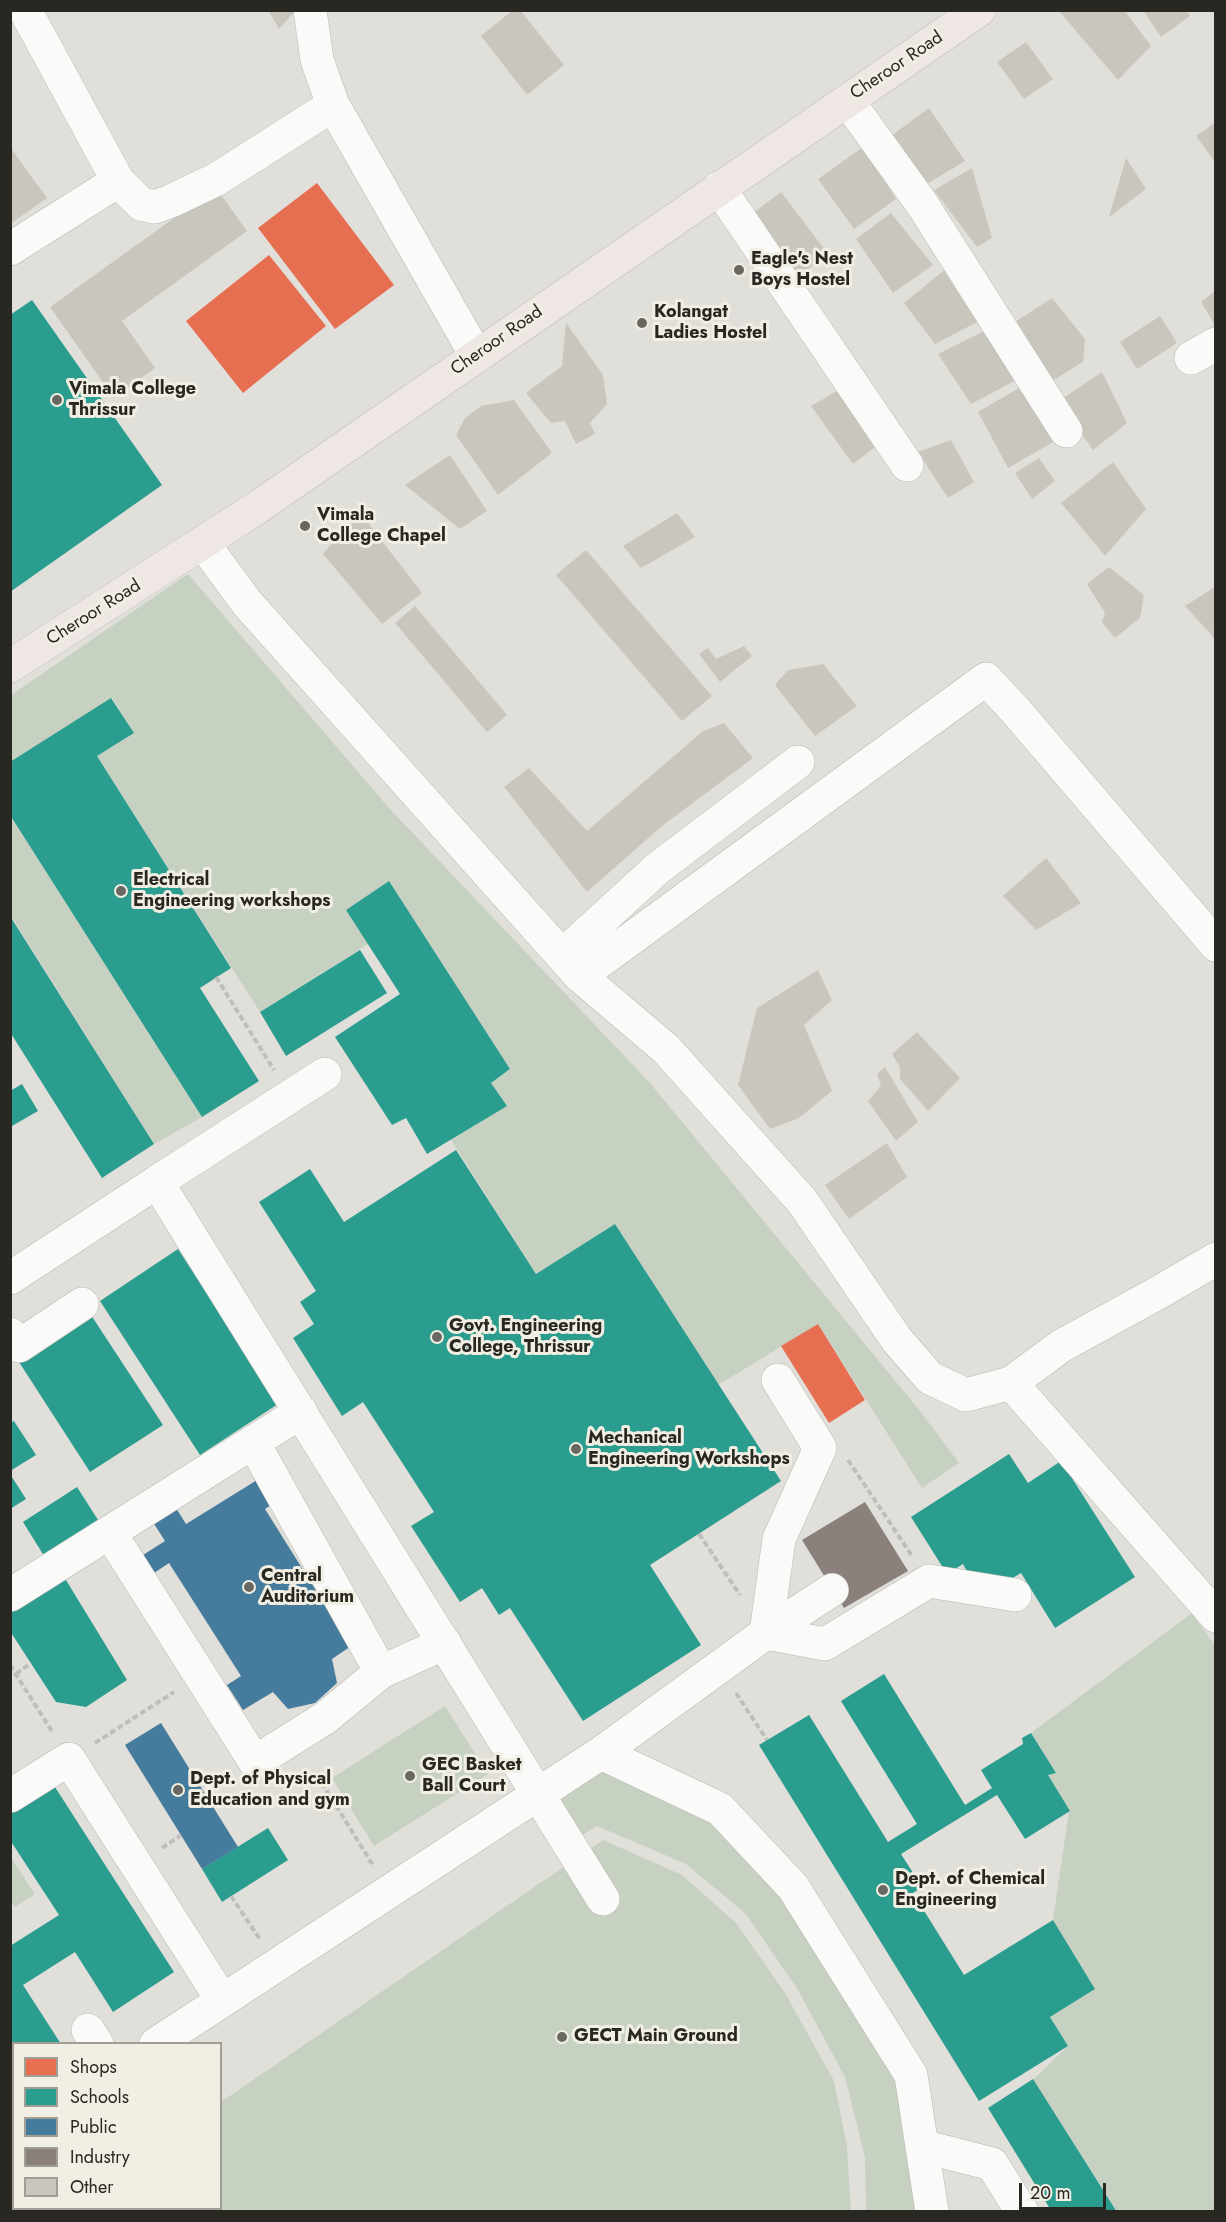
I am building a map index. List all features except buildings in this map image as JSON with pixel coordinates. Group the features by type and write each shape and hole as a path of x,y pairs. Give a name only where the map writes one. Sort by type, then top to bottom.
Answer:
{"main road":[{"name":"Cheroor Road","path":"10,666 203,543 979,10"}],"street":[{"path":"25,10 118,181 141,204 155,207 217,179 333,105"},
{"path":"310,10 316,60 333,105 476,355"},
{"path":"848,100 922,204 1066,431"},
{"path":"10,249 118,181"},
{"path":"719,188 906,465"},
{"path":"203,543 247,603 571,966 666,1049 802,1201 897,1340 930,1378 966,1395 1011,1383 1061,1346 1215,1259"},
{"path":"571,966 986,679 1016,710 1215,945"},
{"path":"571,966 658,868 798,762"},
{"path":"10,1278 132,1206 157,1182 325,1074"},
{"path":"157,1182 603,1899"},
{"path":"10,1334 19,1346 82,1304"},
{"path":"766,1633 779,1539 820,1448 778,1380"},
{"path":"1011,1383 1215,1616"},
{"path":"10,1595 301,1412"},
{"path":"253,1442 381,1672"},
{"path":"110,1533 255,1762 325,1718 381,1672 445,1643"},
{"path":"766,1633 825,1644 929,1581 1015,1595"},
{"path":"158,2042 601,1753 766,1633 832,1590"},
{"path":"601,1753 720,1809 793,1887 824,1924 911,2075 932,2211"},
{"path":"10,1796 69,1759 222,2000"},
{"path":"922,2146 992,2164 1022,2211"}],"path":[{"path":"216,977 291,1096"},
{"path":"820,1448 835,1440 929,1581"},
{"path":"699,1534 766,1633"},
{"path":"16,1674 31,1663"},
{"path":"10,1665 69,1759 200,1675"},
{"path":"719,1667 767,1740"},
{"path":"317,1775 388,1891"},
{"path":"231,1896 276,1965"}],"green space":[{"path":"188,574 389,808 650,1083 920,1411 959,1463 922,1488 818,1324 718,1385 615,1224 536,1274 451,1140 506,1106 491,1083 510,1069 389,881 346,910 368,944 260,1012 97,756 134,733 112,698 11,762 11,695"},
{"path":"10,815 202,1117 154,1144 11,916"},
{"path":"1192,1613 1215,1646 1215,2211 1117,2211 1033,2080 1068,2046 1050,2017 1095,1989 1053,1920 1069,1811 1048,1775 1056,1773 1031,1733"},
{"name":"GEC Basket Ball Court","path":"445,1706 488,1774 374,1846 332,1778"},
{"path":"601,1766 713,1815 788,1896 900,2077 919,2211 866,2211 865,2157 845,2077 798,1990 746,1914 686,1864 597,1826 576,1839 551,1798"},
{"name":"GECT Main Ground","path":"603,1840 682,1875 736,1923 785,1993 834,2081 847,2147 851,2211 103,2212 104,2210 222,2210 222,2101"},
{"path":"10,1856 35,1894 15,1907 11,1901"}],"place":[{"name":"Eagle's Nest Boys Hostel","path":"739,270"},
{"name":"Kolangat Ladies Hostel","path":"642,323"},
{"name":"Vimala College Thrissur","path":"57,400"},
{"name":"Vimala College Chapel","path":"305,526"},
{"name":"Electrical Engineering workshops","path":"121,891"},
{"name":"Govt. Engineering College, Thrissur","path":"437,1337"},
{"name":"Mechanical Engineering Workshops","path":"576,1449"},
{"name":"Central Auditorium","path":"249,1587"},
{"name":"GEC Basket Ball Court","path":"410,1776"},
{"name":"Dept. of Physical Education and gym","path":"178,1790"},
{"name":"Dept. of Chemical Engineering","path":"883,1890"},
{"name":"GECT Main Ground","path":"562,2037"}]}
